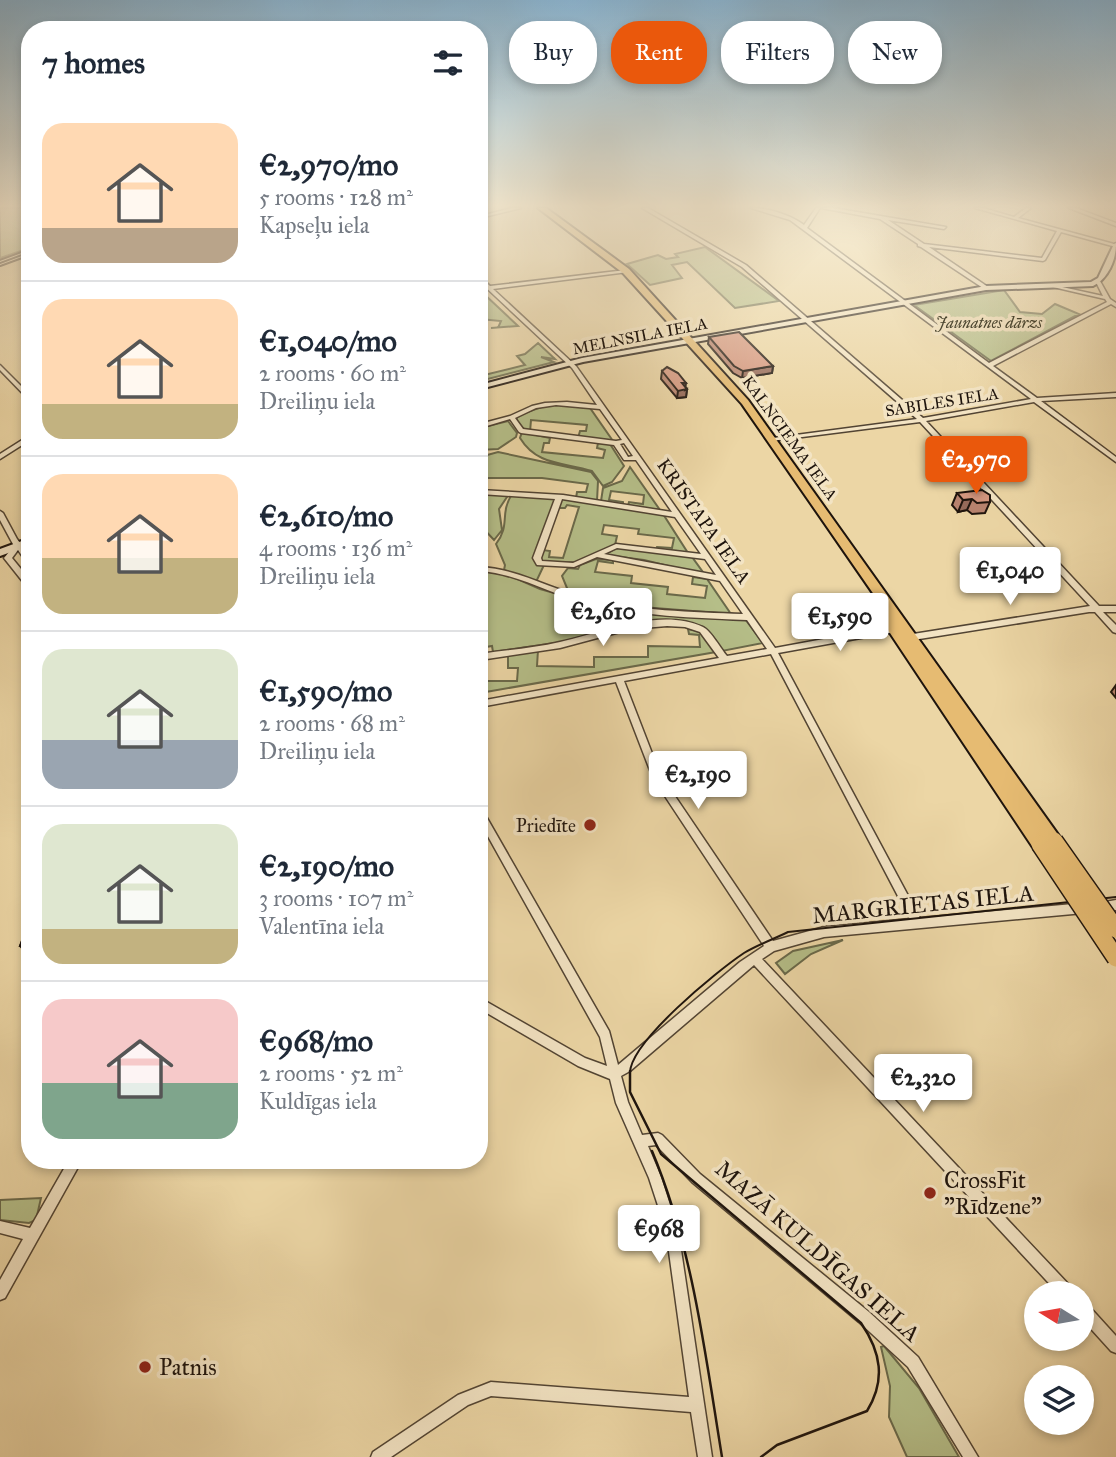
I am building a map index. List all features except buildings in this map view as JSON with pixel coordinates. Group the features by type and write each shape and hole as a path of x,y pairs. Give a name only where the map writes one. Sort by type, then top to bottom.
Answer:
{"main road":[{"name":"KALNCIEMA IELA","path":"631,276 737,392 773,440 874,588 914,637 1047,842"},
{"name":"KALNCIEMA IELA","path":"874,588 894,629 1047,842"},
{"path":"1047,842 1116,927"},
{"path":"1047,842 1116,958"}],"street":[{"path":"489,288 586,276"},
{"path":"756,276 923,420 1116,629"},
{"path":"869,276 1116,460"},
{"path":"968,276 986,288"},
{"path":"1101,276 1098,282 1111,302"},
{"name":"MELNSILA IELA","path":"488,385 570,363 986,288 1098,282"},
{"path":"1055,286 1111,302"},
{"name":"KRISTAPA IELA","path":"489,288 570,363 773,651 917,923"},
{"path":"990,365 1111,302"},
{"path":"0,367 21,389"},
{"name":"SABILES IELA","path":"773,440 923,420 1036,400 1116,395"},
{"path":"488,424 512,417 533,405 551,401 602,407"},
{"path":"512,417 521,431 528,433 616,443 627,441"},
{"path":"0,457 21,443"},
{"path":"616,443 626,459 639,458"},
{"path":"488,492 559,496 678,515"},
{"path":"559,496 538,561 558,566 574,565 616,546 708,557"},
{"path":"0,513 21,550"},
{"path":"0,553 21,545"},
{"path":"18,546 8,558 21,574"},
{"path":"598,556 723,579"},
{"path":"488,570 502,571 569,597 598,603 750,617"},
{"path":"914,637 1098,609 1116,609"},
{"path":"488,656 558,645 617,629 656,624 703,630 724,659"},
{"path":"488,703 894,629"},
{"path":"619,678 656,775 771,947"},
{"path":"488,828 606,1035 613,1074 655,1177 672,1230 705,1457"},
{"name":"MARGRIETAS IELA","path":"613,1074 626,1067 754,958 771,947 824,932 1116,905"},
{"path":"1103,906 1116,927"},
{"path":"754,958 1056,1281"},
{"path":"488,1008 582,1062 613,1074"},
{"name":"MAZĀ KULDĪGAS IELA","path":"639,1141 657,1139 696,1178 864,1317 903,1353 913,1363 971,1457"},
{"path":"0,1293 71,1169"},
{"path":"0,1227 33,1235"},
{"path":"1094,1322 1116,1346"},
{"path":"378,1457 463,1400 491,1389 697,1405"}],"green space":[{"path":"640,276 682,278 650,285"},
{"path":"702,276 745,276 779,301 735,308"},
{"name":"Jaunatnes dārzs","path":"1004,290 1020,312 1042,314 1055,304 1079,314 991,361 914,305"},
{"path":"488,298 518,326 498,327 501,321 488,320"},
{"path":"538,343 555,359 541,357 554,362 488,379 488,374 525,365 517,356 525,354"},
{"path":"550,404 590,408 613,441 578,438 580,431 586,431 587,425 531,420 530,432 518,425 516,416"},
{"path":"508,421 517,433 516,437 498,449 488,450 488,426"},
{"path":"522,432 550,438 549,443 544,443 542,452 603,458 605,450 597,448 598,443 610,444 624,466 612,482 603,486 592,471 552,462 534,454 520,438"},
{"path":"498,452 591,472 598,481 597,501 576,498 577,492 586,492 588,484 542,478 488,478 488,455"},
{"path":"630,467 660,510 628,506 629,502 643,504 644,495 611,491 609,500 623,502 623,505 601,501 603,488 622,481"},
{"path":"488,494 509,494 499,509 502,530 494,540 488,534"},
{"path":"512,494 558,497 536,562 544,565 536,582 504,570 505,565 496,544 503,531 506,508"},
{"path":"561,498 663,514 688,553 656,549 672,548 674,538 638,534 639,529 604,525 602,534 617,536 615,545 578,562 544,563 540,560 543,550 550,551 549,557 563,558 579,507 567,505 565,508 558,508"},
{"path":"618,547 692,557 705,575 644,560 605,555"},
{"path":"596,559 613,560 613,563 598,561 595,572 632,576 631,583 668,587 667,594 705,598 707,586 692,584 693,577 707,579 731,614 642,607 569,593 562,576 568,568 578,569 580,565"},
{"path":"488,572 506,574 540,589 600,606 745,619 763,643 722,651 705,628 684,623 656,623 604,630 601,624 588,628 591,634 562,642 493,652 492,646 488,647"},
{"path":"688,629 700,631 716,652 488,692 488,681 517,681 518,668 508,668 508,654 538,650 537,666 594,667 594,657 648,657 648,646 700,647 699,635 689,634"},
{"path":"843,940 811,954 785,974 776,963 793,951"},
{"path":"41,1198 36,1220 29,1223 0,1220 0,1200"},
{"path":"884,1346 919,1388 959,1457 907,1457 889,1417 890,1386 881,1347"}],"tram line":[{"path":"630,1073 644,1044 696,991 744,953 788,932 1116,897"},
{"path":"630,1073 630,1092 661,1154 861,1323 877,1355 879,1377 867,1411 777,1445 761,1457"},
{"path":"652,1151 688,1263 722,1457"}],"place":[{"name":"Priedīte","path":"590,825"},
{"name":"CrossFit \"Rīdzene\"","path":"930,1193"},
{"name":"Patnis","path":"145,1367"}]}
